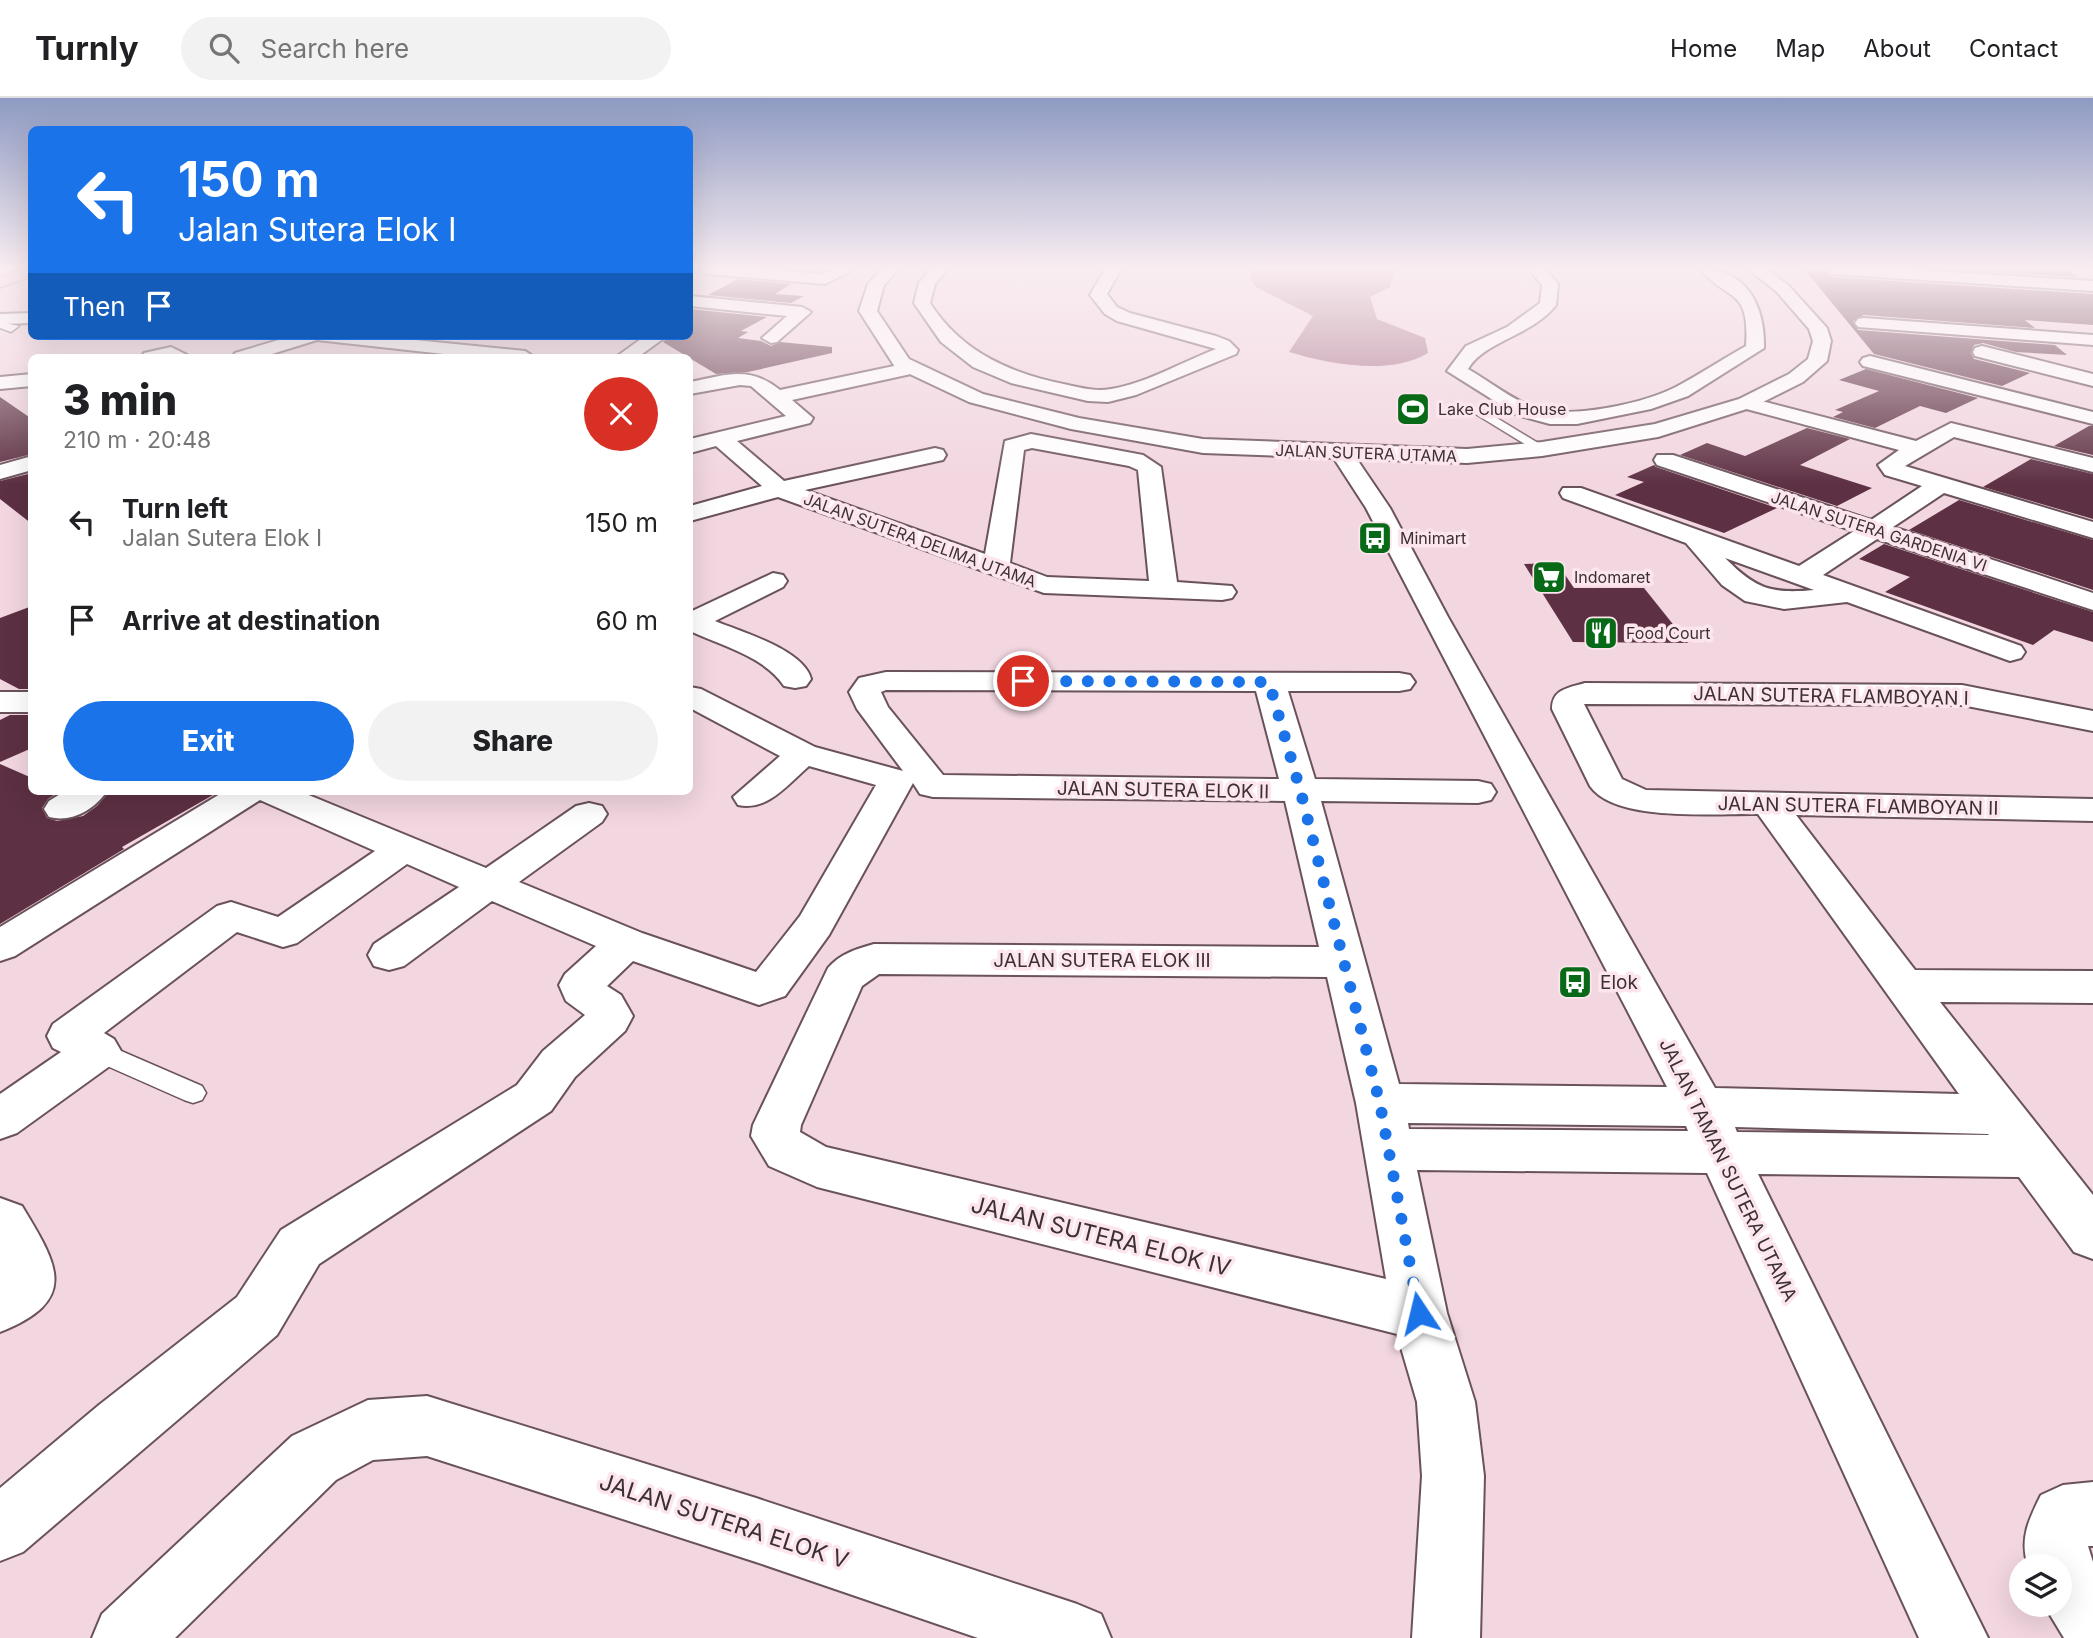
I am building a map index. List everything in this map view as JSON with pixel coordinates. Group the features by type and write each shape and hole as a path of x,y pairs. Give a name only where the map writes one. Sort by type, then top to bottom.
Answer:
{"street":[{"path":"161,341 175,354"},
{"path":"252,354 294,341"},
{"path":"369,341 496,354"},
{"path":"628,354 650,341"},
{"path":"775,393 907,365 890,341"},
{"path":"950,341 966,355 1018,380 1088,396 1115,395 1229,350 1211,341"},
{"path":"1487,341 1465,354 1457,371 1524,411 1550,418 1577,418 1644,405 1681,392 1755,348 1755,341"},
{"name":"JALAN SUTERA UTAMA","path":"907,365 976,398 1079,424 1203,446 1467,456 1542,449 1658,430 1750,401 1809,369 1817,360 1822,341"},
{"path":"2093,361 1982,352 2093,380"},
{"path":"1870,362 2093,418"},
{"path":"693,388 748,379 775,393 802,418 693,445"},
{"path":"0,383 28,380"},
{"path":"2008,443 2093,390"},
{"path":"1750,401 1920,446"},
{"path":"2093,465 1951,430 1920,446 1891,468 2093,530"},
{"name":"JALAN SUTERA DELIMA UTAMA","path":"722,440 779,489 870,495 996,568 1058,588 1222,592"},
{"path":"996,568 1013,446 1031,441 1145,463 1149,467 1164,590"},
{"name":"JALAN TAMAN SUTERA UTAMA","path":"1342,453 1378,508 1434,617 1701,1107 1954,1638"},
{"path":"693,513 779,489 870,495 935,454"},
{"name":"JALAN SUTERA GARDENIA VI","path":"1665,460 2093,602"},
{"path":"0,472 28,464"},
{"path":"1803,576 1871,528 1940,485"},
{"path":"1572,493 2010,652"},
{"path":"1689,535 1743,588 1756,596 1776,600 1857,596"},
{"path":"693,620 773,580"},
{"path":"693,623 765,653 793,670 795,678"},
{"name":"JALAN SUTERA ELOK II","path":"1269,682 886,681 870,685 865,692 873,709 933,786 1301,793 1478,792"},
{"path":"1399,682 1269,682 1301,793 1385,1126 1419,1313 1446,1402 1453,1476 1446,1638"},
{"name":"JALAN SUTERA FLAMBOYAN I","path":"1623,795 1608,786 1568,709 1568,699 1585,693 1962,695 2093,721"},
{"path":"278,795 627,943 748,988 759,989 770,985 815,925 897,780 803,754 693,698"},
{"path":"0,702 28,702"},
{"path":"751,797 803,754"},
{"path":"0,946 244,795"},
{"name":"JALAN SUTERA FLAMBOYAN II","path":"1623,795 1646,801 1770,805 2093,810"},
{"path":"1770,805 1903,986 2093,1235"},
{"path":"388,955 589,814"},
{"path":"0,1119 98,1051 69,1036 231,916 282,933 405,848"},
{"path":"0,1529 120,1426 257,1316 270,1301 283,1270 300,1247 534,1098 559,1063 611,1016 606,1007 581,990 580,985 627,943"},
{"name":"JALAN SUTERA ELOK III","path":"786,1151 775,1136 776,1125 843,979 851,969 862,964 888,958 1342,962"},
{"path":"1903,986 2093,987"},
{"path":"1385,1126 1701,1107 2000,1115"},
{"path":"1385,1126 1722,1154 2033,1156"},
{"name":"JALAN SUTERA ELOK IV","path":"786,1151 817,1166 1419,1313"},
{"path":"0,1221 4,1222 28,1264 27,1286 0,1306"},
{"name":"JALAN SUTERA ELOK V","path":"126,1638 314,1458 368,1430 427,1426 755,1530 1077,1638"},
{"path":"2090,1513 2063,1517 2056,1528 2055,1557 2093,1623"}],"lane":[{"path":"1478,411 1542,449"},
{"path":"98,1051 193,1093"}],"shaded area":[{"path":"1296,341 1426,341 1428,353 1396,364 1360,366 1289,352"}],"building":[{"path":"760,341 771,346 780,342 832,347 832,353 748,372 716,374 693,360 693,354 683,354 663,342"},
{"path":"1863,341 2001,341 2055,345 2067,355 2016,352 1983,343 1974,345 1971,353 1974,359 2030,373 2002,386 1874,354"},
{"path":"1866,369 1978,398 1946,413 1920,406 1875,428 1833,417 1843,412 1835,410 1879,391 1839,380"},
{"path":"0,397 28,416 28,455 0,462"},
{"path":"2093,426 2093,455 2054,446"},
{"path":"1807,428 1850,439 1800,465 1872,488 1837,506 1680,455 1707,443 1745,456"},
{"path":"2031,459 2093,474 2093,519 1983,487"},
{"path":"1654,465 1777,508 1724,533 1615,495 1644,482 1627,477"},
{"path":"28,474 28,521 0,499 0,481"},
{"path":"1959,500 2093,540 2093,590 1909,530"},
{"path":"1884,544 2093,612 2093,642 2054,630 2033,645 1885,592 1910,577 1859,559"},
{"path":"1557,563 1574,588 1644,588 1688,643 1573,642 1524,564"},
{"path":"28,608 28,689 19,689 0,679 0,618"},
{"path":"10,715 28,715 28,750 0,762 0,720"},
{"path":"0,764 28,776 28,795 54,795 42,808 47,818 57,821 83,816 107,795 213,795 122,847 124,849 0,924"}],"place":[{"name":"Lake Club House","path":"1413,409"},
{"name":"Minimart","path":"1375,538"},
{"name":"Indomaret","path":"1549,577"},
{"name":"Food Court","path":"1601,633"},
{"name":"Elok","path":"1575,982"}],"route":[{"path":"1023,681 1269,682 1301,793 1380,1104 1419,1313"}]}
